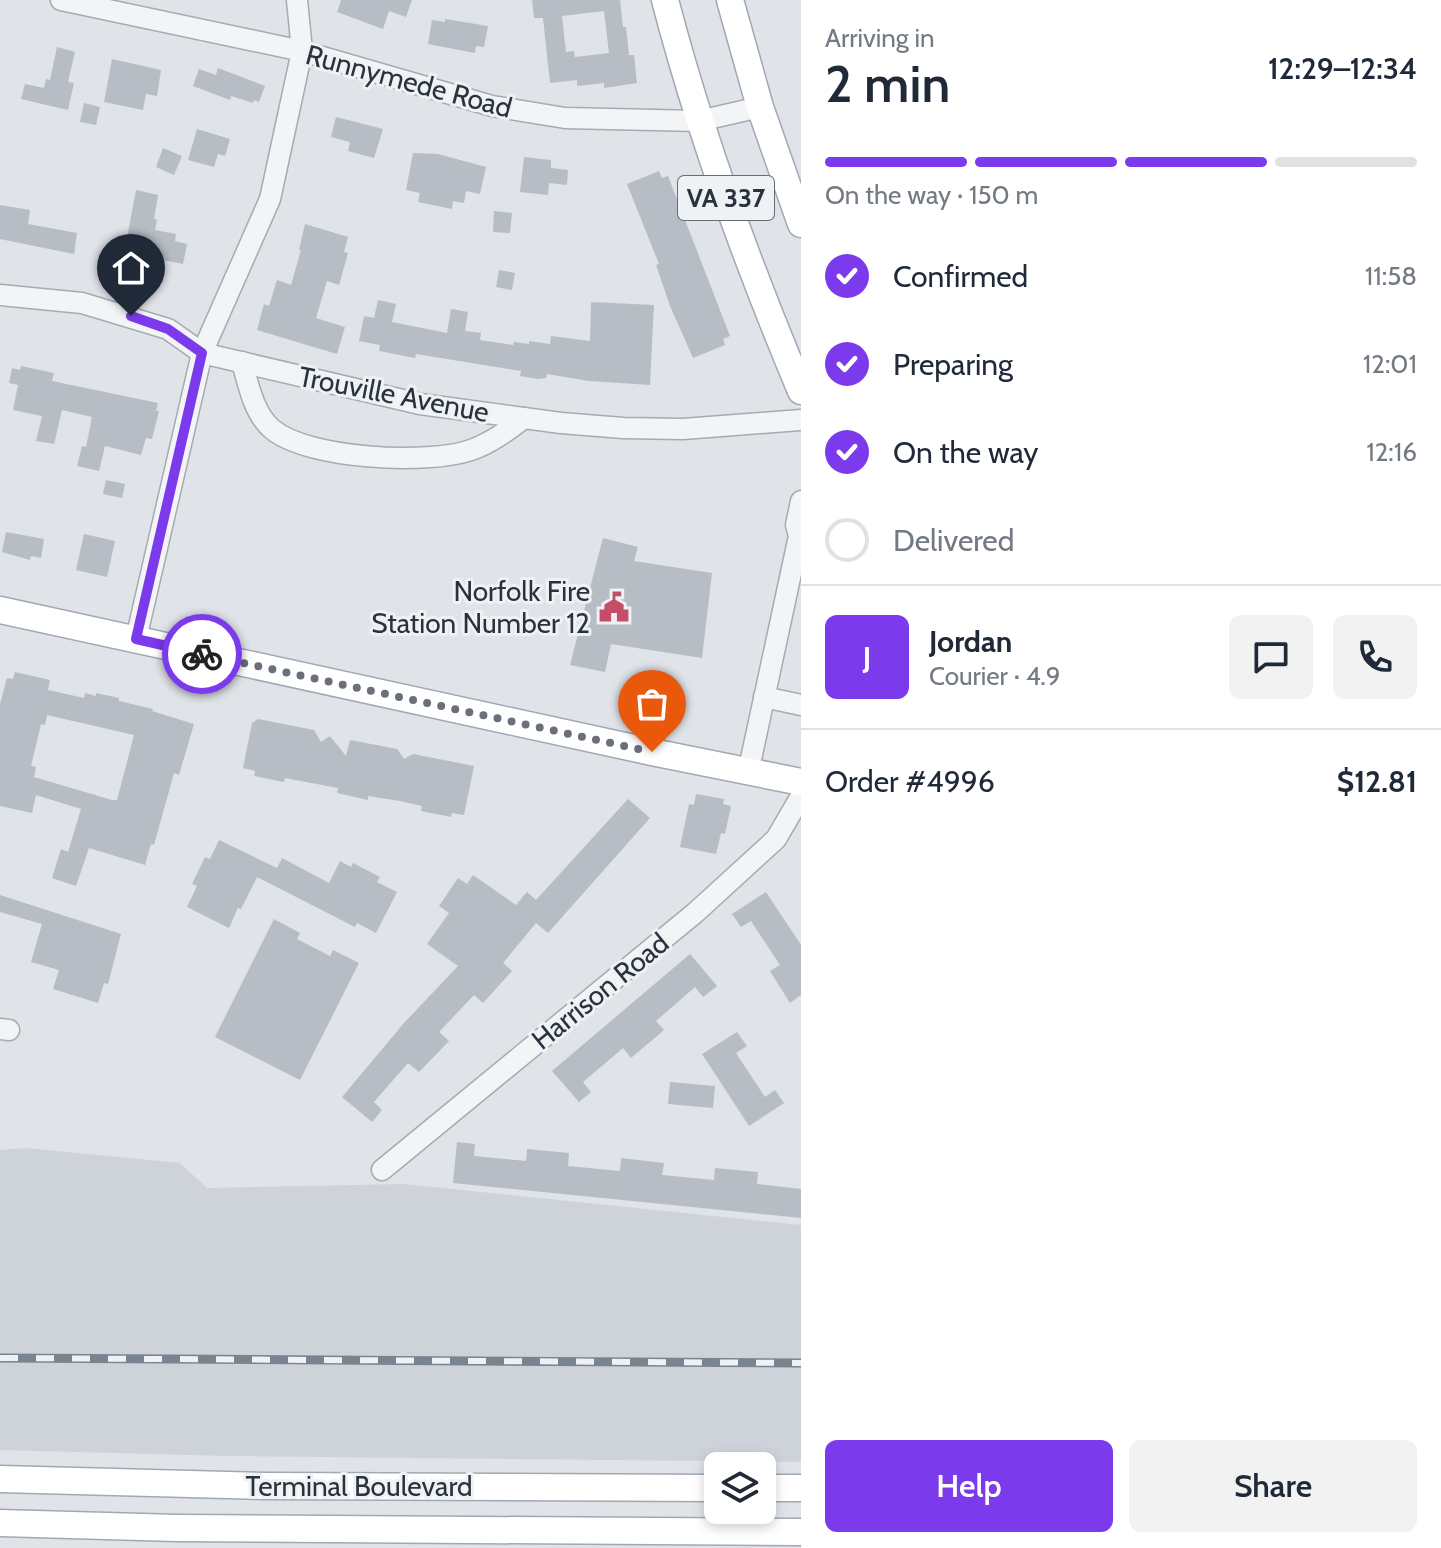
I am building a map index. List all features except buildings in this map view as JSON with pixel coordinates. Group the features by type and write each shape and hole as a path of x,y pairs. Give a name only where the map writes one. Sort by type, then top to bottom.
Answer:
{"main road":[{"name":"VA 337","path":"665,0 699,121 742,245 801,391"},
{"name":"VA 337","path":"730,0 760,107 801,224"},
{"path":"0,610 801,782"},
{"name":"Terminal Boulevard","path":"0,1479 266,1486 704,1488"},
{"path":"776,1488 801,1488"},
{"name":"Terminal Boulevard","path":"0,1523 193,1528 801,1532"}],"street":[{"name":"Runnymede Road","path":"61,0 302,51 492,106 565,118 699,121 760,107"},
{"path":"136,639 202,353 270,199 302,51 297,0"},
{"name":"Trouville Avenue","path":"0,295 82,303 168,329 202,353 420,404 615,427 683,429 801,420"},
{"path":"242,362 253,398 265,422 279,434 303,445 356,455 429,458 470,451 499,437 524,418"},
{"path":"748,773 796,569 800,535 796,525 801,501"},
{"path":"764,697 801,705"},
{"name":"Harrison Road","path":"382,1170 695,913 776,839 801,796"}],"shaded area":[{"path":"26,1148 180,1163 207,1188 404,1184 801,1225 801,1462 776,1462 776,1452 704,1452 704,1461 228,1456 0,1450 0,1150"}],"railway":[{"path":"0,1358 801,1363"}],"way so far":[{"path":"202,654 652,752"}],"place":[{"name":"Norfolk Fire Station Number 12","path":"614,607"}],"route":[{"path":"131,316 168,329 202,353 136,639 202,654"}]}
